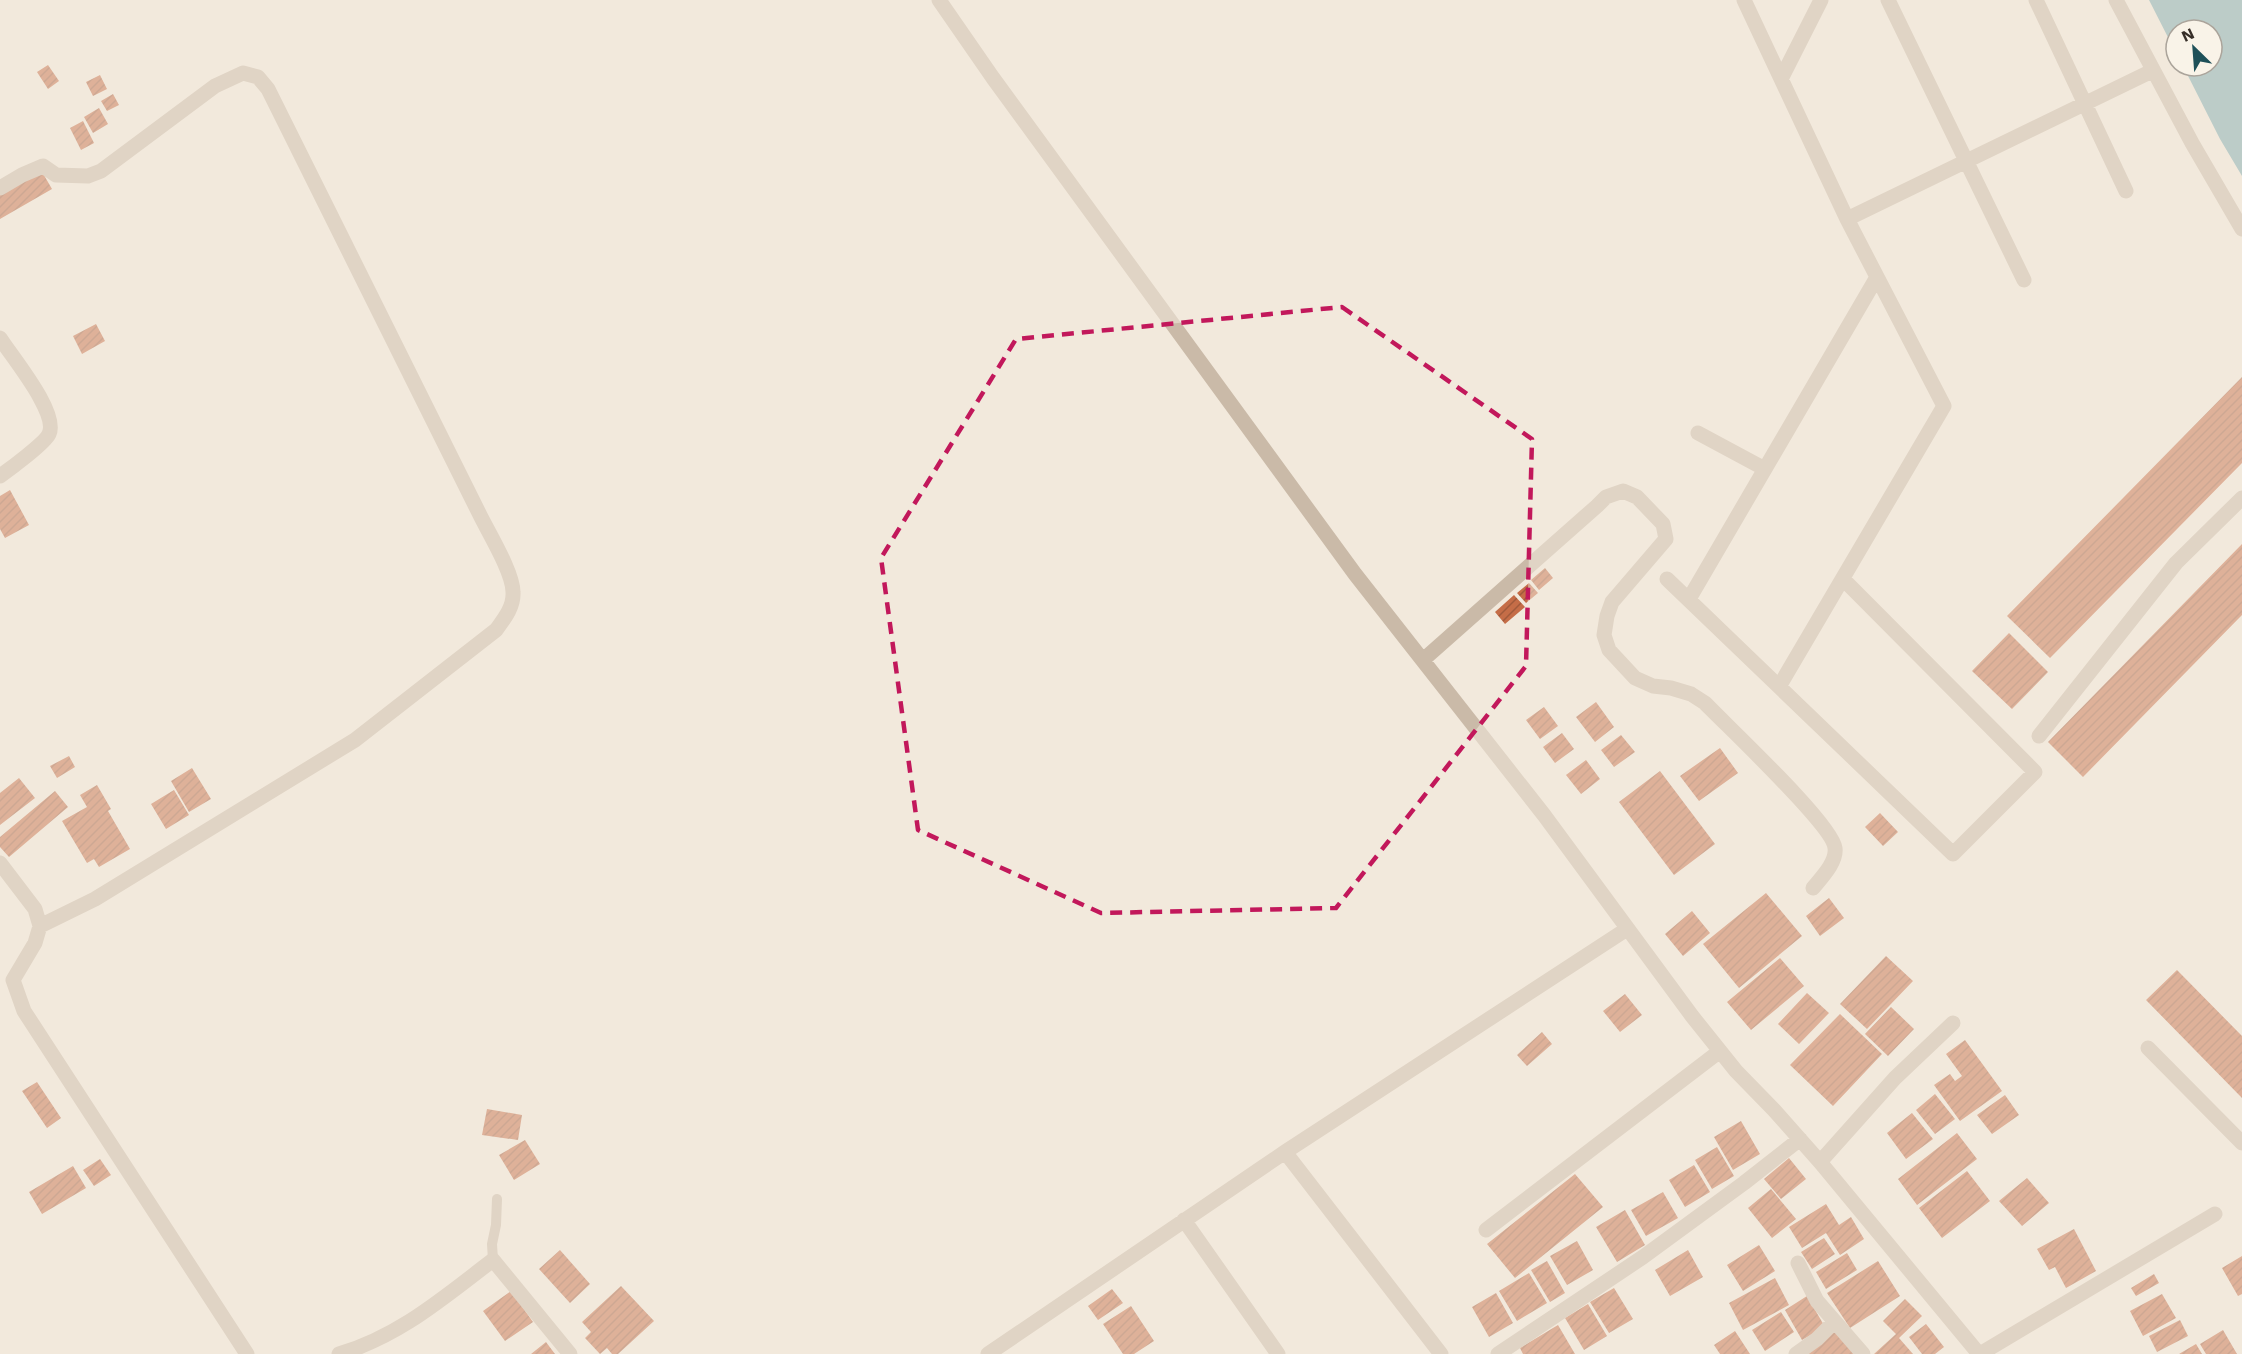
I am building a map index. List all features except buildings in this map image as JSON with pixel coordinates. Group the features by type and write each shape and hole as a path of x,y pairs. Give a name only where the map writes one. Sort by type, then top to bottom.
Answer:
{"street":[{"path":"939,0 993,78 1348,565 1544,815 1720,1051 1820,1162 1980,1354 2215,1214"},
{"path":"1744,0 1847,219 1944,405 1780,686"},
{"path":"1781,79 1821,0"},
{"path":"1888,0 2024,280"},
{"path":"2036,0 2126,191"},
{"path":"2116,0 2152,71 2242,229"},
{"path":"1847,219 2152,71"},
{"path":"0,188 43,166 56,175 88,176 101,171 215,86 243,73 258,77 268,88 508,572 513,591 509,612 496,630 355,740 95,899 40,926"},
{"path":"1689,599 1877,277"},
{"path":"0,338 47,409 51,424 48,437 0,477"},
{"path":"1698,433 1765,470"},
{"path":"1423,660 1606,496 1623,491 1637,497 1663,525 1666,539 1612,602 1604,635 1609,650 1635,678 1653,686 1691,694 1705,704 1814,814 1832,837 1836,850 1832,861 1813,888"},
{"path":"2039,736 2169,571 2242,498"},
{"path":"1667,579 1953,854 2035,772 1843,579"},
{"path":"0,863 35,909 40,926 35,942 13,980 24,1011 247,1354"},
{"path":"988,1354 1285,1152 1627,929"},
{"path":"1820,1162 1894,1078 1953,1023"},
{"path":"2148,1048 2242,1143"},
{"path":"1486,1230 1720,1051"},
{"path":"1498,1354 1643,1257 1800,1140"},
{"path":"1285,1152 1441,1354"},
{"path":"1184,1220 1278,1354"},
{"path":"339,1354 364,1347 412,1322 493,1260 570,1354"},
{"path":"1798,1263 1817,1301 1863,1354"},
{"path":"1796,1354 1817,1339 1834,1322"}],"lane":[{"path":"493,1260 492,1244 496,1225 497,1198"}],"highlighted area":[{"path":"1342,307 1532,439 1526,666 1336,908 1101,913 918,830 881,558 1016,339"}],"water":[{"path":"2149,0 2242,0 2242,176 2189,78 2224,78 2224,18 2164,18 2164,29"}]}
